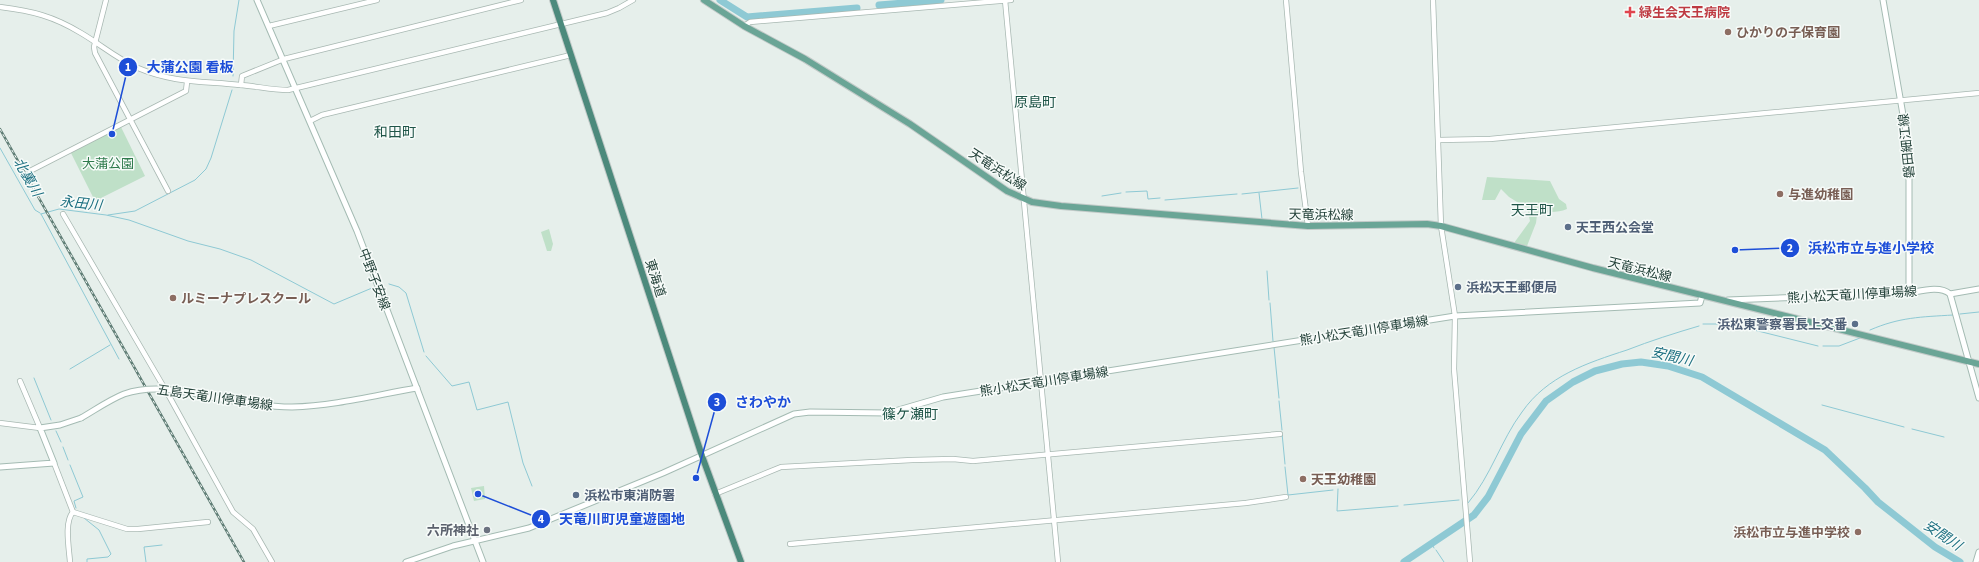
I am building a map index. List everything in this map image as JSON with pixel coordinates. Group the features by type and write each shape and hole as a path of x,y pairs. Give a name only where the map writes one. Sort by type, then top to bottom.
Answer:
{"highway":[{"name":"東海道","path":"553,0 702,456 741,562"}],"main road":[{"name":"中野子安線","path":"257,0 284,59 356,231 476,540 483,562"},
{"name":"天竜浜松線","path":"704,0 744,26 805,60 910,124 944,146 991,181 1024,199 1062,206 1308,226 1427,224 1441,226 1470,232 1549,256 1702,296 1969,363 1979,364"},
{"name":"磐田細江線","path":"1883,0 1901,100 1909,162 1909,293"},
{"name":"熊小松天竜川停車場線","path":"1722,301 1909,293 1940,289 1950,294 1979,289"},
{"path":"1950,294 1979,398"},
{"name":"熊小松天竜川停車場線","path":"406,562 476,540 529,528 702,456 801,412 888,413 943,397 1455,316 1700,303 1702,296"},
{"name":"五島天竜川停車場線","path":"40,428 60,425 81,418 123,395 148,388 172,390 259,405 294,407 322,404 417,388"},
{"path":"0,467 54,462 40,428"},
{"path":"1976,562 1979,552"}],"street":[{"path":"106,0 95,43 95,53 168,191"},
{"path":"269,26 377,0"},
{"path":"241,85 242,76 284,59 521,0"},
{"path":"0,7 40,13 68,26 136,67 161,76 187,82 241,85 276,90 296,90 612,11 633,0"},
{"path":"1005,0 1058,562"},
{"path":"744,26 750,22 1011,0"},
{"path":"1286,0 1301,172 1308,226"},
{"path":"1433,0 1441,226 1455,316 1454,369 1470,562"},
{"path":"310,121 322,115 571,55"},
{"path":"30,171 186,91 187,82"},
{"path":"1439,140 1490,138 1979,93"},
{"path":"63,214 169,396 233,512 253,529 272,562"},
{"path":"20,381 40,428"},
{"path":"0,423 40,428"},
{"path":"715,494 781,467 912,460 953,459 973,461 1280,434"},
{"path":"54,462 73,512"},
{"path":"790,544 1286,497"},
{"path":"73,512 127,529 208,522"},
{"path":"70,562 69,527 70,516 73,512"}],"green space":[{"name":"大蒲公園","path":"120,125 145,176 95,201 70,151"},
{"path":"1487,177 1550,181 1559,199 1566,204 1567,209 1537,215 1536,223 1527,246 1514,243 1530,221 1527,208 1509,197 1501,189 1495,200 1482,200"},
{"path":"549,229 553,244 551,251 547,251 541,232"},
{"path":"484,486 485,499 474,501 471,488"}],"waterway":[{"path":"233,76 234,31 239,0"},
{"path":"720,0 747,17 857,8"},
{"path":"879,5 941,0"},
{"path":"108,215 135,211 195,180 206,169 211,158 232,90"},
{"name":"北裏川","path":"0,148 35,210 40,213"},
{"path":"1242,194 1298,188"},
{"path":"1126,192 1147,191 1148,199 1160,198"},
{"path":"1102,196 1121,193"},
{"path":"1259,193 1262,219"},
{"path":"1165,200 1237,194"},
{"name":"永田川","path":"41,214 59,209 106,215 129,220 188,241 220,249 251,260 334,304 372,288"},
{"path":"41,214 119,359"},
{"path":"1267,271 1269,300"},
{"path":"389,284 399,287 406,293 424,352"},
{"path":"1270,303 1273,341"},
{"path":"1960,314 1979,312"},
{"path":"1870,330 1901,320 1953,315"},
{"path":"1703,324 1730,324 1818,346"},
{"path":"1468,503 1490,470 1508,434 1522,412 1543,389 1569,372 1597,360 1699,326"},
{"path":"1823,346 1839,346 1860,338"},
{"path":"70,369 110,345"},
{"path":"1274,347 1279,398"},
{"path":"426,356 452,386 469,382 477,410 508,402 523,463 532,486"},
{"name":"安間川","path":"1404,562 1474,515 1488,497 1521,434 1546,401 1573,382 1595,371 1622,364 1641,362 1668,366 1702,377 1825,450 1878,502 1935,547 1960,562"},
{"path":"34,378 51,420"},
{"path":"1279,401 1282,430"},
{"path":"1822,405 1904,427"},
{"path":"1912,429 1944,437"},
{"path":"56,431 61,442"},
{"path":"1282,433 1285,464"},
{"path":"63,447 68,460"},
{"path":"70,465 83,497 74,501 76,508"},
{"path":"1285,467 1288,495 1333,490"},
{"path":"1338,489 1337,511 1398,506"},
{"path":"1404,505 1459,500"},
{"path":"84,518 99,530 111,554 108,557 87,559 87,562"},
{"name":"安間川","path":"1432,544 1434,548"},
{"path":"146,562 144,547 162,545"},
{"path":"1436,550 1444,562"}],"railway":[{"path":"0,129 244,562"}],"place":[{"name":"緑生会天王病院","path":"1630,12"},
{"name":"ひかりの子保育園","path":"1728,32"},
{"name":"大蒲公園 看板","path":"112,134"},
{"name":"与進幼稚園","path":"1780,194"},
{"name":"天王西公会堂","path":"1568,227"},
{"name":"浜松市立与進小学校","path":"1735,250"},
{"name":"浜松天王郵便局","path":"1458,287"},
{"name":"ルミーナプレスクール","path":"173,298"},
{"name":"浜松東警察署長上交番","path":"1855,324"},
{"name":"さわやか","path":"696,478"},
{"name":"天王幼稚園","path":"1303,479"},
{"name":"天竜川町児童遊園地","path":"478,494"},
{"name":"浜松市東消防署","path":"576,495"},
{"name":"六所神社","path":"487,530"},
{"name":"浜松市立与進中学校","path":"1858,532"}],"district":[{"name":"原島町","path":"1035,102"},
{"name":"和田町","path":"395,132"},
{"name":"天王町","path":"1532,210"},
{"name":"篠ケ瀬町","path":"910,414"}]}
